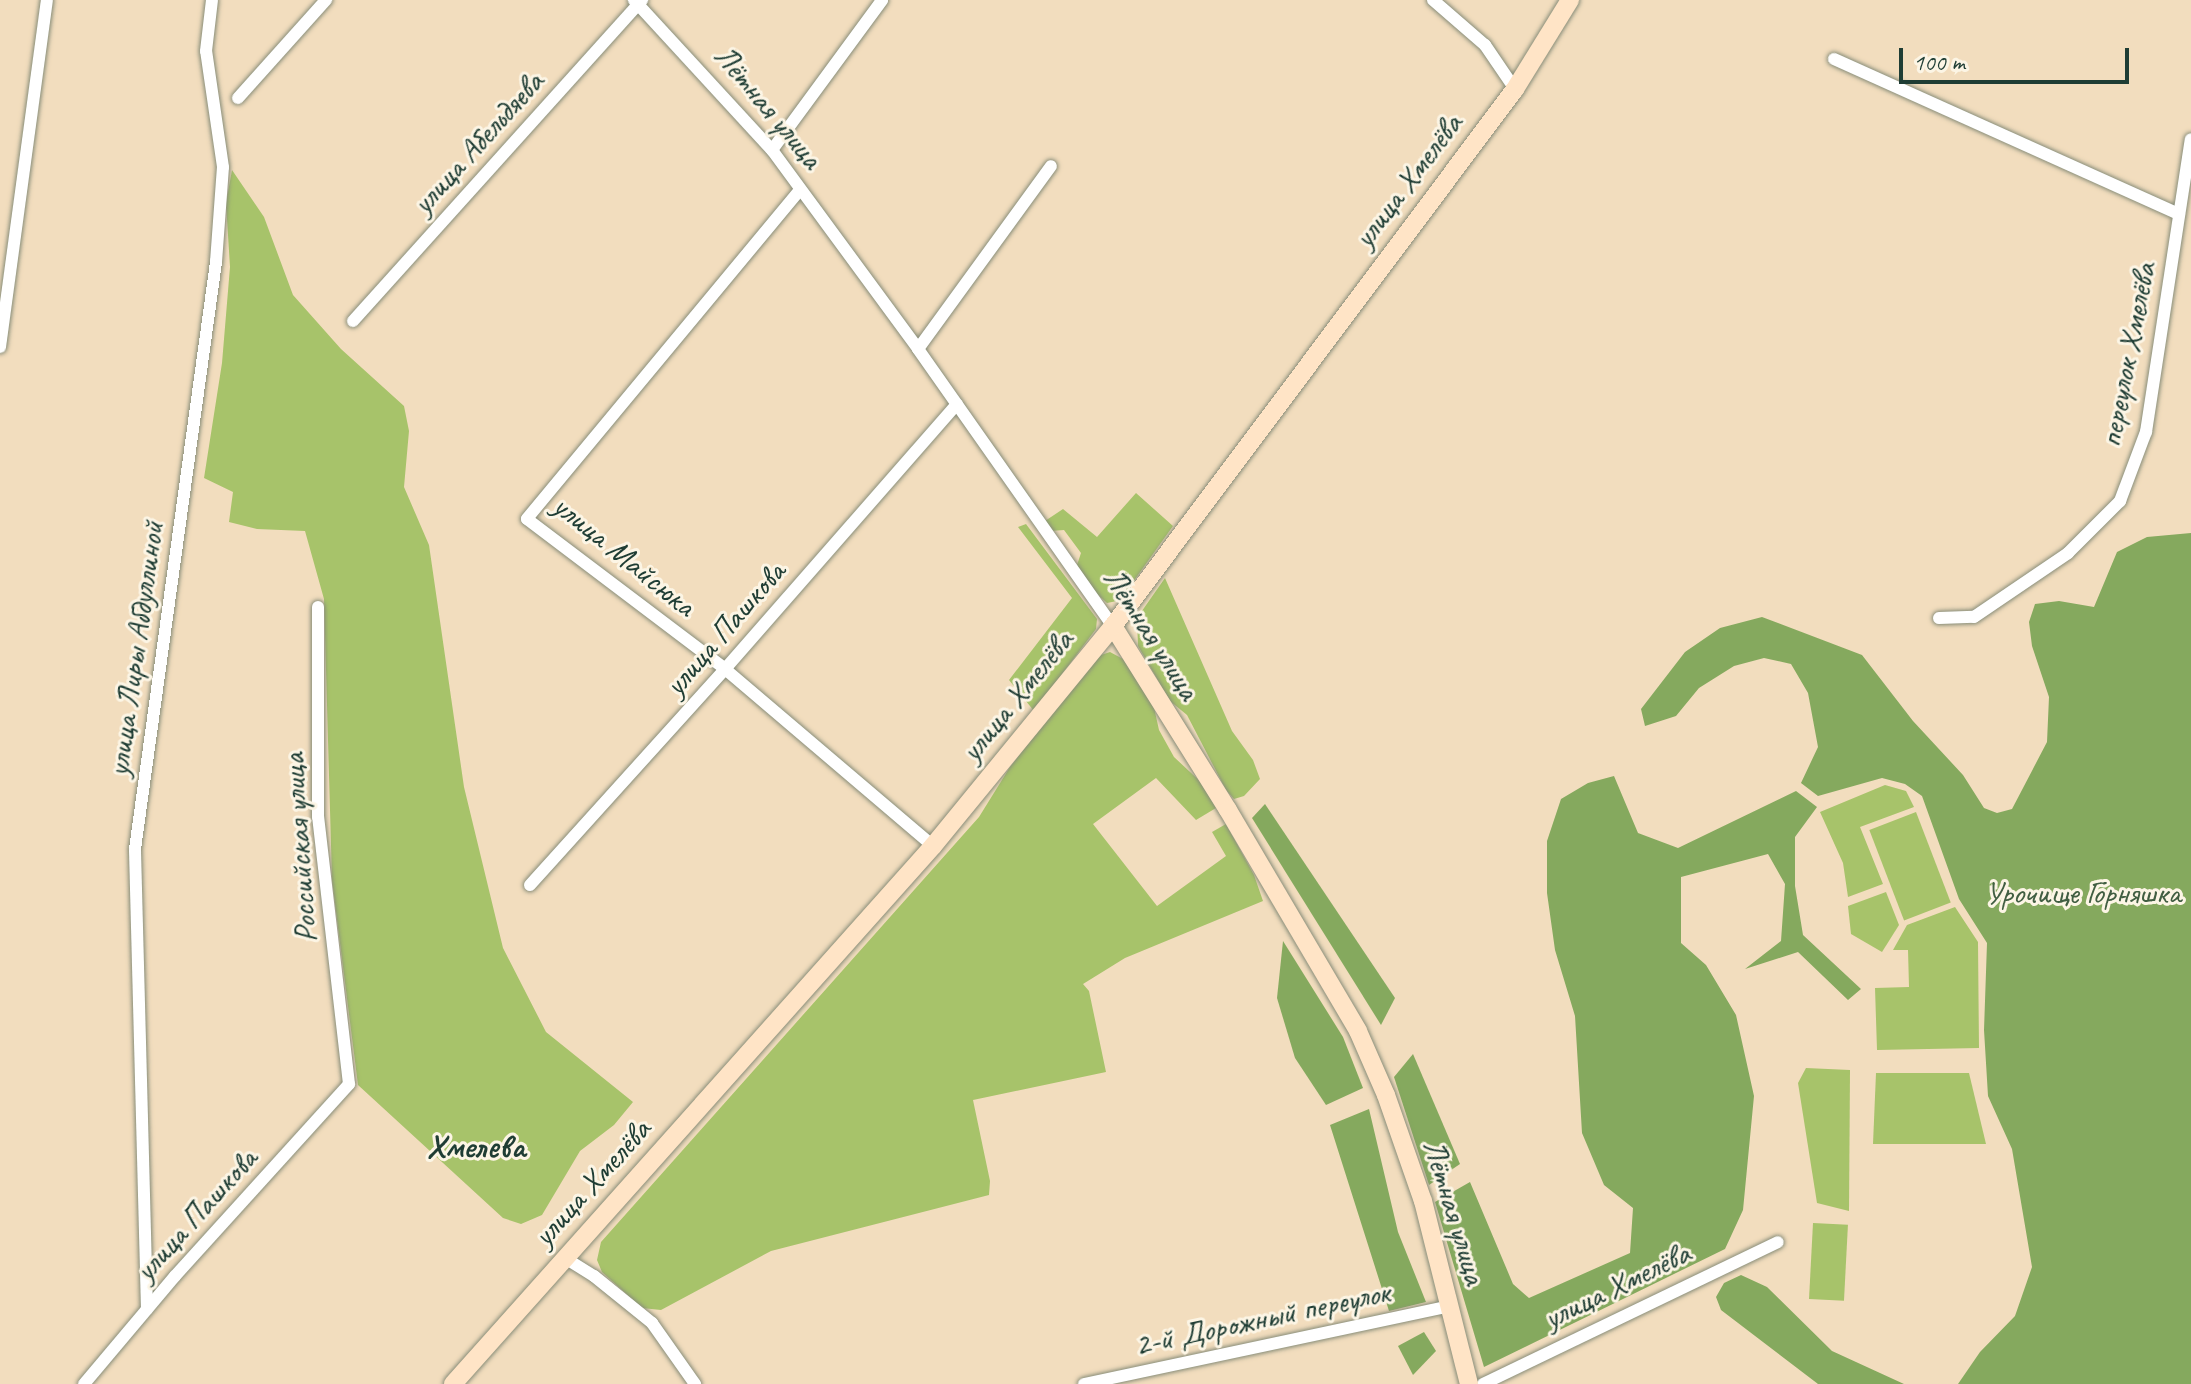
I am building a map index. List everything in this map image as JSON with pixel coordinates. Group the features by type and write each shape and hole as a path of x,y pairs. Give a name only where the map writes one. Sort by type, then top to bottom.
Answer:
{"main road":[{"name":"улица Хмелёва","path":"453,1384 933,846 1113,626 1515,89 1570,0"},
{"name":"Лётная улица","path":"1113,626 1228,810 1358,1031 1386,1095 1423,1201 1469,1384"}],"street":[{"path":"0,347 47,0"},
{"name":"улица Лиры Абдуллиной","path":"147,1309 135,849 216,262 223,167 206,51 212,0"},
{"path":"238,98 326,0"},
{"path":"772,150 882,0"},
{"path":"1433,0 1485,45 1515,89"},
{"name":"Лётная улица","path":"638,1 772,150 799,191 918,349 1113,626"},
{"name":"улица Абельдяева","path":"353,321 638,1"},
{"path":"1834,59 2179,214"},
{"name":"переулок Хмелёва","path":"1939,618 1974,617 2068,553 2120,501 2146,432 2191,139"},
{"path":"918,349 1051,166"},
{"name":"улица Майсюка","path":"799,191 527,519 725,669 933,846"},
{"name":"улица Пашкова","path":"530,885 725,669 957,404"},
{"name":"Российская улица","path":"318,607 318,817 349,1084"},
{"name":"улица Пашкова","path":"84,1384 147,1309 349,1084"},
{"name":"улица Хмелёва","path":"1483,1384 1778,1242"},
{"path":"565,1258 594,1276 652,1323 695,1384"},
{"name":"2-й Дорожный переулок","path":"1084,1384 1450,1306"}],"green space":[{"path":"232,170 264,217 293,295 341,349 404,406 409,431 404,487 429,545 464,787 503,948 546,1032 633,1102 614,1125 580,1151 542,1215 521,1224 503,1218 358,1085 332,880 324,599 305,531 257,529 229,522 233,492 204,478 222,363 230,267 226,203"},
{"path":"1136,493 1173,526 1128,589 1117,601 1107,603 1094,591 1077,565 1081,553 1064,530 1051,531 1045,521 1063,509 1097,537"},
{"path":"1026,524 1097,619 1096,629 1034,711 1009,680 1072,598 1018,527"},
{"name":"Урочище Горняшка","path":"2191,533 2191,1384 1958,1384 1980,1352 2015,1316 2032,1267 2012,1149 1988,1096 1984,1030 1987,943 1959,899 1922,796 1905,784 1882,778 1818,796 1801,783 1818,747 1808,693 1791,664 1764,658 1734,666 1699,688 1676,716 1645,726 1641,709 1685,652 1720,628 1762,617 1862,655 1913,721 1963,775 1984,808 1997,813 2012,809 2047,742 2049,697 2032,646 2029,622 2035,604 2059,601 2094,607 2117,552 2147,537"},
{"path":"1165,578 1232,731 1253,760 1260,779 1244,796 1234,799 1226,790 1187,715 1170,701 1138,646 1137,618"},
{"path":"1110,652 1123,659 1153,703 1159,730 1174,757 1205,786 1216,808 1196,820 1156,778 1093,824 1157,906 1226,856 1212,832 1226,824 1254,875 1263,901 1125,958 1083,984 1089,991 1106,1072 973,1100 990,1181 989,1195 771,1251 661,1310 642,1308 602,1272 597,1260 601,1242 979,817 1010,767 1088,667 1098,656"},
{"path":"1614,776 1638,833 1678,848 1796,791 1817,807 1795,837 1795,886 1803,935 1861,989 1848,1000 1798,952 1745,969 1781,941 1785,884 1768,854 1681,877 1681,943 1706,965 1736,1015 1754,1096 1743,1210 1725,1249 1484,1367 1435,1202 1470,1182 1513,1284 1529,1298 1630,1253 1633,1208 1604,1185 1582,1133 1575,1016 1555,950 1547,893 1547,841 1561,799 1588,783"},
{"path":"1885,785 1906,791 1914,807 1860,827 1883,884 1848,897 1843,863 1820,812"},
{"path":"1265,804 1395,998 1381,1025 1252,818"},
{"path":"1916,812 1951,903 1904,920 1869,830"},
{"path":"1886,892 1899,925 1882,952 1851,934 1848,906"},
{"path":"1955,907 1978,942 1979,1048 1877,1050 1875,988 1909,987 1908,950 1893,950 1907,925"},
{"path":"1283,941 1343,1037 1363,1088 1326,1105 1295,1058 1277,998"},
{"path":"1413,1054 1460,1164 1429,1185 1394,1077"},
{"path":"1806,1068 1850,1070 1849,1211 1817,1203 1798,1083"},
{"path":"1876,1073 1969,1073 1986,1144 1873,1144"},
{"path":"1369,1109 1398,1232 1426,1302 1389,1311 1330,1125"},
{"path":"1813,1223 1848,1225 1844,1301 1809,1299"},
{"path":"1741,1275 1767,1287 1832,1351 1904,1384 1818,1384 1721,1310 1716,1297 1724,1283"},
{"path":"1424,1332 1436,1351 1413,1375 1398,1346"}],"district":[{"name":"Хмелева","path":"476,1146"}]}
